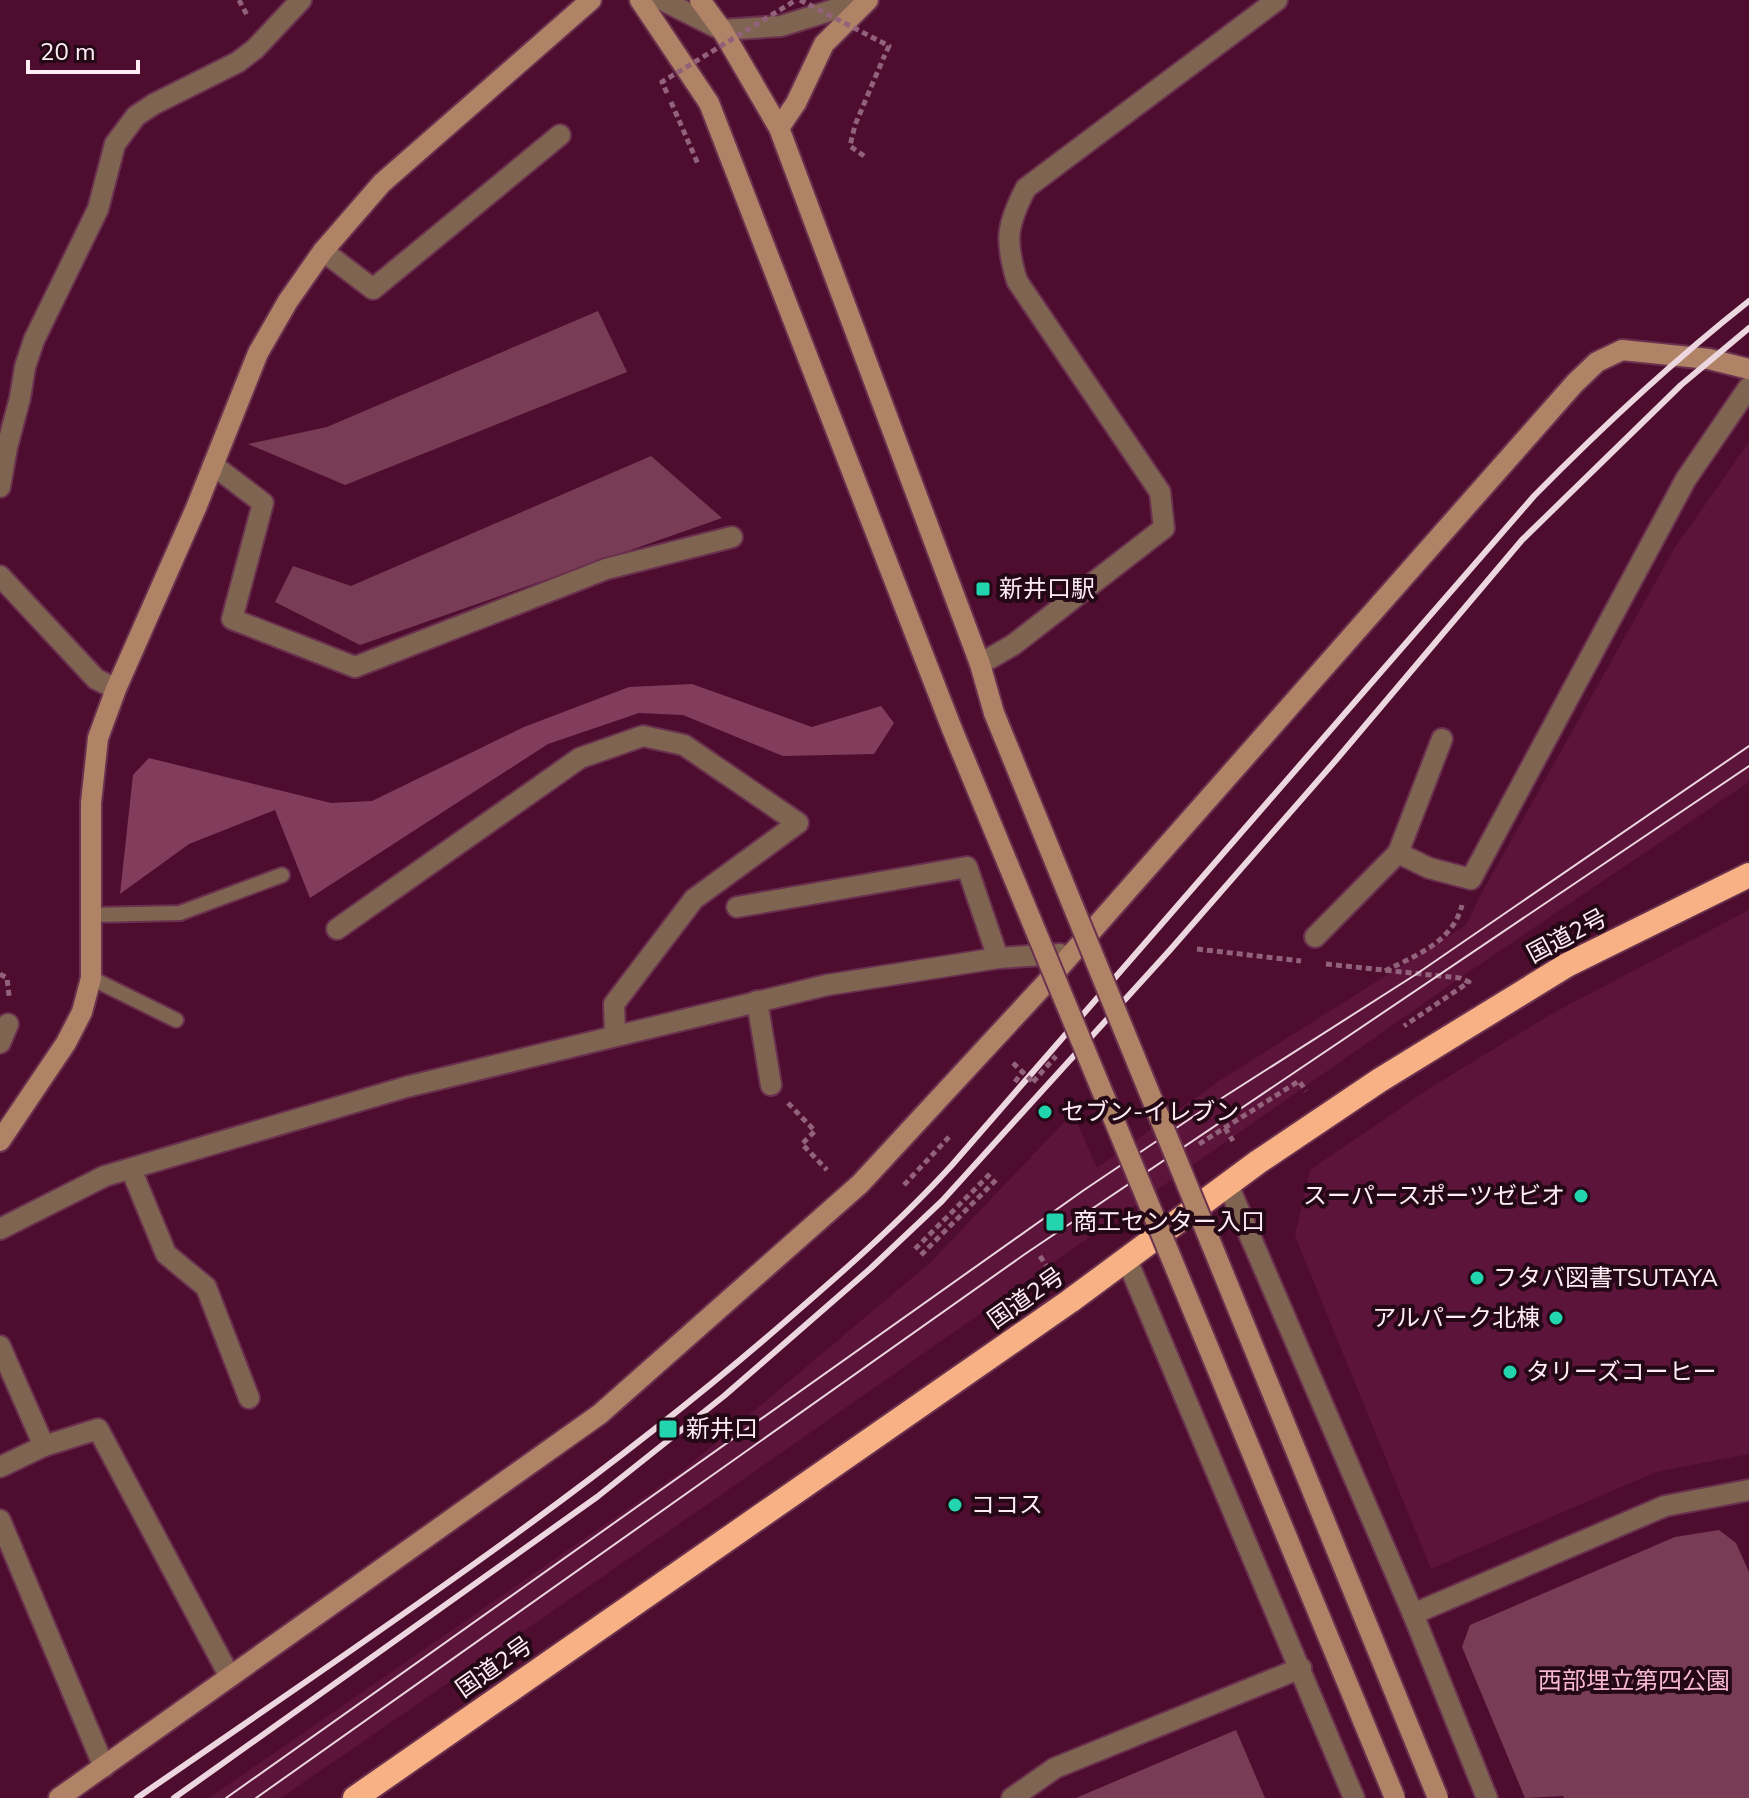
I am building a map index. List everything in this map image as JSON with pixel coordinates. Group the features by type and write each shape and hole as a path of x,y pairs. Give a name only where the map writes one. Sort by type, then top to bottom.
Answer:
{"highway":[{"name":"国道2号","path":"355,1798 1127,1260 1258,1162 1380,1080 1567,965 1749,875"}],"street":[{"path":"0,487 29,353 98,209 115,144 136,116 223,71 255,49 301,0"},
{"path":"0,1141 66,1043 82,1012 91,978 91,803 98,738 258,353 288,301 323,251 382,183 591,0"},
{"path":"640,0 709,103 952,729 1395,1798"},
{"path":"662,0 722,30 781,26 866,0"},
{"path":"700,0 722,30 779,128 980,664 994,713 1438,1798"},
{"path":"779,128 796,103 824,44 866,0"},
{"path":"980,664 1013,645 1164,528 1160,492 1017,281 1008,250 1012,215 1026,188 1277,0"},
{"path":"323,251 373,289 560,135"},
{"path":"59,1798 600,1414 860,1184 1072,953 1575,383 1597,362 1622,350 1681,355 1749,369"},
{"path":"1398,853 1429,868 1471,879 1686,479 1749,387"},
{"path":"213,465 263,503 232,619 355,667 606,569 732,537"},
{"path":"0,576 96,679 116,689"},
{"path":"337,929 580,758 643,736 684,745 798,823 694,899 614,1004 615,1034"},
{"path":"1315,937 1398,853 1442,739"},
{"path":"737,907 967,867 998,958"},
{"path":"0,1229 105,1176 406,1087 827,985 998,958 1072,953"},
{"path":"757,1001 771,1085"},
{"path":"131,1169 166,1254 206,1287 249,1398"},
{"path":"1228,1185 1413,1614 1487,1798"},
{"path":"1127,1260 1354,1798"},
{"path":"0,1346 44,1446"},
{"path":"0,1467 44,1446 98,1429 230,1677"},
{"path":"1413,1614 1665,1506 1749,1490"},
{"path":"0,1520 104,1767"},
{"path":"1012,1798 1055,1768 1301,1668"}],"lane":[{"path":"91,915 180,913 282,875"},
{"path":"91,978 176,1020"}],"path":[{"path":"698,164 662,82 798,0 889,46 855,125 850,146 864,156"},
{"path":"1384,971 1434,945 1450,931 1456,924 1471,879"},
{"path":"1197,949 1306,962"},
{"path":"1322,964 1460,978 1469,982 1394,1032"},
{"path":"0,974 7,978 5,1024"},
{"path":"1013,1063 1033,1082 1056,1056"},
{"path":"1015,1082 1022,1072"},
{"path":"1194,1147 1299,1081 1306,1091 1319,1083"},
{"path":"771,1085 815,1131 802,1144 827,1170"},
{"path":"1225,1128 1233,1141"},
{"path":"904,1185 949,1137"},
{"path":"915,1249 990,1174"},
{"path":"921,1255 996,1180"},
{"path":"1040,1256 1049,1270"}],"shaded area":[{"path":"1749,442 1749,782 1460,978 708,1504 281,1798 209,1798 682,1471 930,1263 1073,1113 1097,1168 1219,1081 1466,925 1674,549"},
{"path":"692,684 812,727 881,706 894,723 874,754 783,756 683,715 639,713 548,744 310,898 275,810 189,844 120,894 133,775 149,758 331,803 372,801 524,727 629,687"},
{"name":"アルパーク北棟","path":"1749,910 1749,1454 1656,1472 1431,1569 1295,1236 1310,1170 1433,1086 1555,1012"}],"green space":[{"path":"598,311 627,372 345,485 248,444 327,427"},
{"path":"651,456 722,518 360,645 275,602 293,566 351,586"},
{"name":"西部埋立第四公園","path":"1719,1530 1736,1543 1749,1572 1749,1798 1525,1798 1462,1647 1470,1625 1675,1537"},
{"path":"1236,1730 1265,1798 1076,1798"}],"tram line":[{"path":"226,1798 1084,1190 1415,975 1749,746"},
{"path":"256,1798 1025,1254 1749,766"}],"railway":[{"path":"137,1798 546,1512 704,1390 868,1248 952,1165 1534,496 1638,395 1749,301"},
{"path":"174,1798 597,1497 724,1396 871,1268 942,1201 1170,950 1522,540 1681,385 1749,328"}],"place":[{"name":"新井口駅","path":"983,589"},
{"name":"セブン-イレブン","path":"1045,1112"},
{"name":"スーパースポーツゼビオ","path":"1581,1196"},
{"name":"商工センター入口","path":"1055,1222"},
{"name":"フタバ図書TSUTAYA","path":"1477,1278"},
{"name":"アルパーク北棟","path":"1556,1318"},
{"name":"タリーズコーヒー","path":"1510,1372"},
{"name":"新井口","path":"668,1429"},
{"name":"ココス","path":"955,1505"}]}
